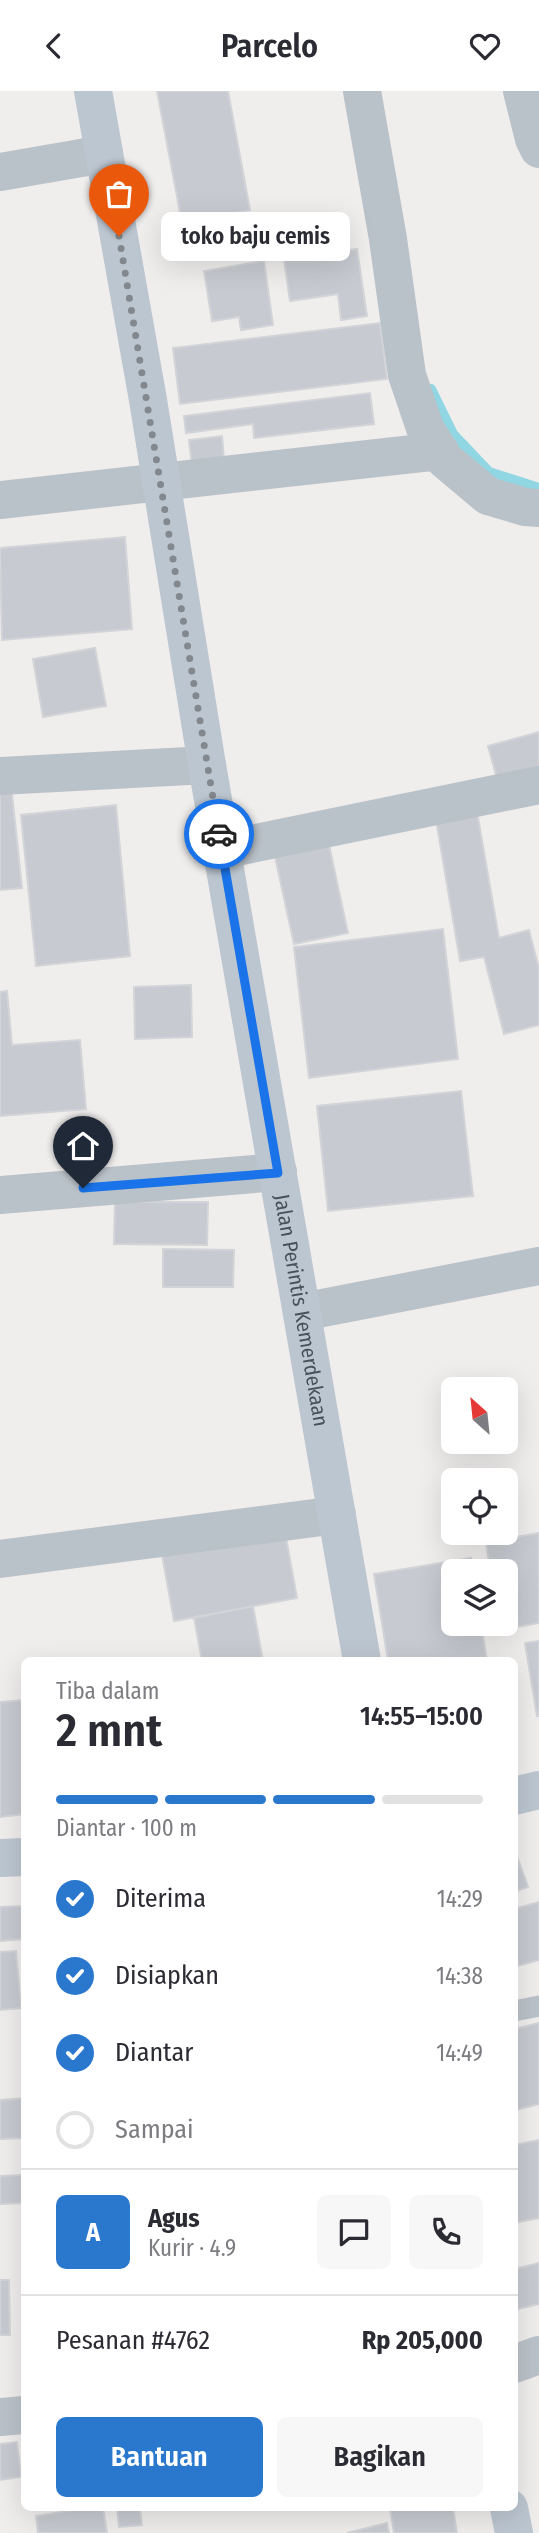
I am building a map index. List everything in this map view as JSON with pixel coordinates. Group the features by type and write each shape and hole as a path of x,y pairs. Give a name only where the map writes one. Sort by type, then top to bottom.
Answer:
{"street":[{"name":"Jalan Perintis Kemerdekaan","path":"93,91 361,1657"},
{"path":"362,91 388,239 407,375 425,428 445,460 488,496 539,508"},
{"path":"522,91 539,149"},
{"path":"0,172 104,155"},
{"path":"0,500 440,451"},
{"path":"0,776 207,765"},
{"path":"222,850 539,785"},
{"path":"0,1195 278,1173"},
{"path":"302,1312 539,1266"},
{"path":"0,1559 337,1515"},
{"path":"518,1795 539,1790"},
{"path":"0,1858 21,1857"},
{"path":"518,2363 539,2355"},
{"path":"0,2417 21,2415"},
{"path":"510,2511 514,2533"}],"lane":[{"path":"518,2010 539,2005"}],"building":[{"path":"157,91 228,91 250,210 182,223"},
{"path":"357,249 367,316 341,320 338,294 290,301 284,260"},
{"path":"264,261 273,325 241,330 239,317 212,321 204,271"},
{"path":"380,323 387,379 180,404 173,348"},
{"path":"370,393 374,424 254,438 253,424 186,433 184,416"},
{"path":"222,436 225,472 193,475 189,440"},
{"path":"125,537 132,629 2,640 0,548"},
{"path":"95,648 106,706 43,717 33,659"},
{"path":"539,732 539,776 499,786 488,746"},
{"path":"11,784 22,888 0,890 0,785"},
{"path":"116,805 130,956 36,966 21,815"},
{"path":"477,812 499,938 529,930 539,969 539,1025 504,1034 484,957 460,961 436,820"},
{"path":"326,831 348,933 294,944 272,843"},
{"path":"443,929 458,1059 309,1078 294,947"},
{"path":"191,985 192,1037 135,1039 134,987"},
{"path":"7,991 12,1045 80,1040 86,1109 0,1116 0,992"},
{"path":"461,1091 473,1196 328,1211 317,1106"},
{"path":"115,1202 208,1202 207,1245 114,1244"},
{"path":"163,1249 234,1250 233,1287 163,1287"},
{"path":"285,1532 297,1598 174,1621 162,1555"},
{"path":"539,1533 539,1623 518,1627 518,1559 488,1559 486,1545 518,1545 518,1537"},
{"path":"441,1563 441,1636 483,1636 486,1657 387,1657 374,1574"},
{"path":"253,1606 262,1657 201,1657 194,1618"},
{"path":"539,1641 539,1716 537,1716 525,1643"},
{"path":"21,1700 21,1814 0,1817 0,1702"},
{"path":"518,1859 528,1887 518,1891"},
{"path":"539,1902 539,1960 518,1966 518,1908"},
{"path":"21,1906 21,1939 0,1941 0,1907"},
{"path":"16,1951 21,2008 0,2010 0,1952"},
{"path":"539,2023 539,2104 518,2109 518,2028"},
{"path":"21,2098 21,2138 0,2139 0,2100"},
{"path":"539,2140 539,2218 518,2222 518,2144"},
{"path":"21,2175 21,2203 0,2204 0,2176"},
{"path":"539,2263 539,2304 518,2309 518,2268"},
{"path":"0,2280 9,2280 10,2335 0,2335"},
{"path":"17,2442 21,2477 0,2480 0,2444"},
{"path":"67,2511 103,2511 107,2533 38,2533 36,2516"},
{"path":"117,2511 140,2511 142,2525 119,2527"},
{"path":"390,2511 453,2511 457,2533 394,2533"},
{"path":"387,2523 389,2533 347,2533"}],"waterway":[{"path":"431,389 453,434 489,472 539,488"}],"way so far":[{"path":"119,236 219,834"}],"place":[{"name":"toko baju cemis","path":"119,236"}],"route":[{"path":"83,1188 278,1173 219,834"}]}
